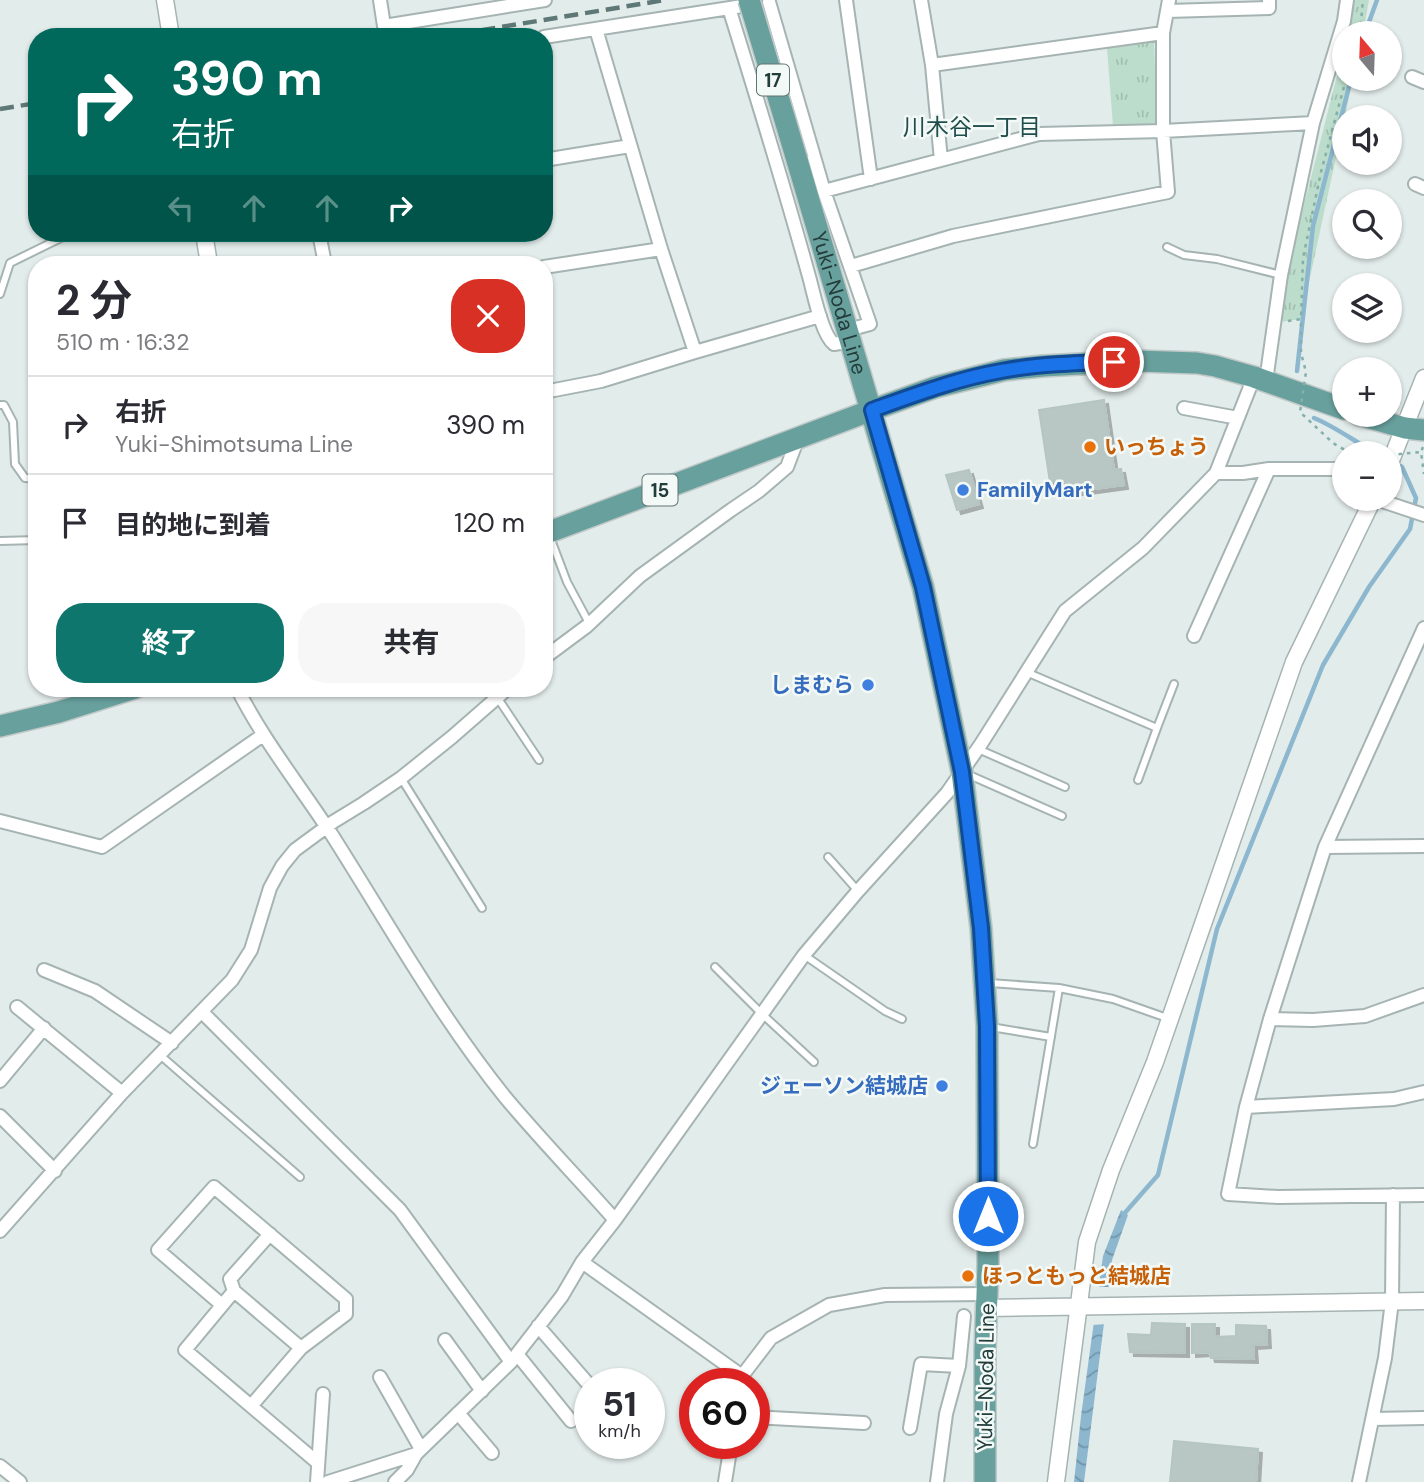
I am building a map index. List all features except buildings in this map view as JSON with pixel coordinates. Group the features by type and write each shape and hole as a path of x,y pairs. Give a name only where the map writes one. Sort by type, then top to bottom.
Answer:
{"main road":[{"name":"Yuki-Noda Line","path":"766,1 797,160 923,587 962,772 975,877 987,1026 989,1167 985,1482"},
{"name":"15","path":"553,530 872,410 968,378 1004,370 1137,361 1178,361 1215,366 1332,405"},
{"path":"0,726 106,697"}],"street":[{"path":"165,0 169,28"},
{"path":"380,0 384,26 545,0"},
{"path":"845,0 871,179"},
{"path":"921,0 932,65 941,160"},
{"path":"851,266 953,236 1168,192 1163,131 1163,33 1169,6 1269,8 1269,0"},
{"path":"397,1482 419,1452 514,1358 562,1296 582,1262 615,1220 804,955 947,793 1065,611 1143,548 1216,473 1238,418 1260,379 1313,123 1344,21 1347,0"},
{"path":"553,36 766,1 824,191 870,324 834,344 830,341 820,316 729,8"},
{"path":"596,29 660,250 695,352"},
{"path":"932,65 1163,33"},
{"path":"824,191 1039,134 1313,123"},
{"path":"553,159 630,146"},
{"path":"553,266 660,250"},
{"path":"553,390 601,381 820,316"},
{"path":"1402,446 1414,429 1424,378"},
{"path":"1184,408 1238,418"},
{"path":"553,651 589,624 640,576 759,491 787,467 798,438"},
{"path":"1216,473 1269,469 1332,469"},
{"path":"1194,636 1269,469"},
{"path":"1402,508 1424,515"},
{"path":"1056,1482 1087,1242 1111,1170 1155,1062 1294,662 1368,511"},
{"path":"1423,631 1325,847 1270,1019 1246,1107 1228,1194 1278,1197 1424,1195"},
{"path":"242,697 263,735 326,827 450,1023 505,1097 615,1220"},
{"path":"2,1225 55,1171 121,1093 232,980 251,950 270,888 295,850 401,778 497,697"},
{"path":"0,821 102,847 263,735"},
{"path":"1325,847 1424,846"},
{"path":"44,970 95,991 172,1043"},
{"path":"1270,1019 1313,1020 1365,1016 1424,995"},
{"path":"17,1007 121,1093"},
{"path":"202,1012 400,1210 514,1358 571,1421"},
{"path":"0,1081 44,1028"},
{"path":"1246,1107 1394,1099 1424,1092"},
{"path":"0,1116 55,1171"},
{"path":"222,1305 158,1250 214,1186 346,1299 346,1314 301,1348 251,1406"},
{"path":"1359,1482 1385,1358 1392,1301 1393,1195"},
{"path":"270,1234 230,1279 234,1291 301,1348"},
{"path":"582,1262 725,1368"},
{"path":"234,1291 185,1350 318,1463"},
{"path":"750,1368 771,1338 829,1306 884,1295 1078,1306 1424,1301"},
{"path":"937,1482 946,1414 959,1366 964,1316"},
{"path":"538,1326 574,1368"},
{"path":"445,1340 482,1391"},
{"path":"910,1428 921,1364 959,1366"},
{"path":"380,1377 419,1452"},
{"path":"317,1482 323,1394"},
{"path":"458,1413 492,1453"},
{"path":"770,1418 864,1423"},
{"path":"1373,1419 1424,1418"},
{"path":"328,1482 419,1452"},
{"path":"725,1482 729,1459"},
{"path":"0,1466 20,1482"}],"lane":[{"path":"0,294 10,263 53,242"},
{"path":"1167,247 1184,255 1217,259 1281,275"},
{"path":"0,404 4,405 13,422 15,464 28,478"},
{"path":"0,541 28,540"},
{"path":"553,549 589,624"},
{"path":"1026,672 1157,728"},
{"path":"1138,780 1174,684"},
{"path":"497,697 539,760"},
{"path":"978,749 1065,787"},
{"path":"962,772 1062,816"},
{"path":"401,778 482,908"},
{"path":"828,857 858,891"},
{"path":"804,955 885,1012 902,1019"},
{"path":"715,967 814,1062"},
{"path":"984,982 1059,988 1113,999 1170,1019"},
{"path":"1033,1144 1059,988"},
{"path":"987,1026 1051,1037"},
{"path":"160,1055 300,1177"}],"path":[{"path":"1361,21 1363,0"},
{"path":"1332,442 1300,412 1306,372 1301,353 1301,321 1303,258 1321,172 1343,91"},
{"path":"1424,445 1421,452 1424,474"},
{"path":"1402,454 1421,452"}],"green space":[{"path":"1355,0 1369,0 1365,21 1350,21"},
{"path":"1154,39 1157,124 1113,126 1107,48"},
{"path":"1333,91 1350,91 1347,105 1332,105 1332,175 1301,319 1274,323"}],"water":[{"path":"1121,1210 1128,1215 1112,1260 1084,1482 1074,1482 1103,1256"}],"pier":[{"path":"1097,1287 1112,1287 1107,1324 1092,1325"}],"waterway":[{"path":"1369,21 1377,0"},
{"path":"1297,371 1313,226 1348,91"},
{"path":"1314,418 1356,441"},
{"path":"1123,1215 1158,1175 1217,929 1323,665 1369,587 1410,529 1416,498 1402,467"}],"railway":[{"path":"495,28 665,0"},
{"path":"0,109 28,104"}],"place":[{"name":"いっちょう","path":"1090,447"},
{"name":"FamilyMart","path":"963,490"},
{"name":"しまむら","path":"868,685"},
{"name":"ジェーソン結城店","path":"942,1086"},
{"name":"ほっともっと結城店","path":"968,1276"}],"district":[{"name":"川木谷一丁目","path":"972,127"}],"route":[{"path":"988,1216 987,1026 981,928 962,772 923,587 872,410 936,387 1004,370 1114,362"}]}
